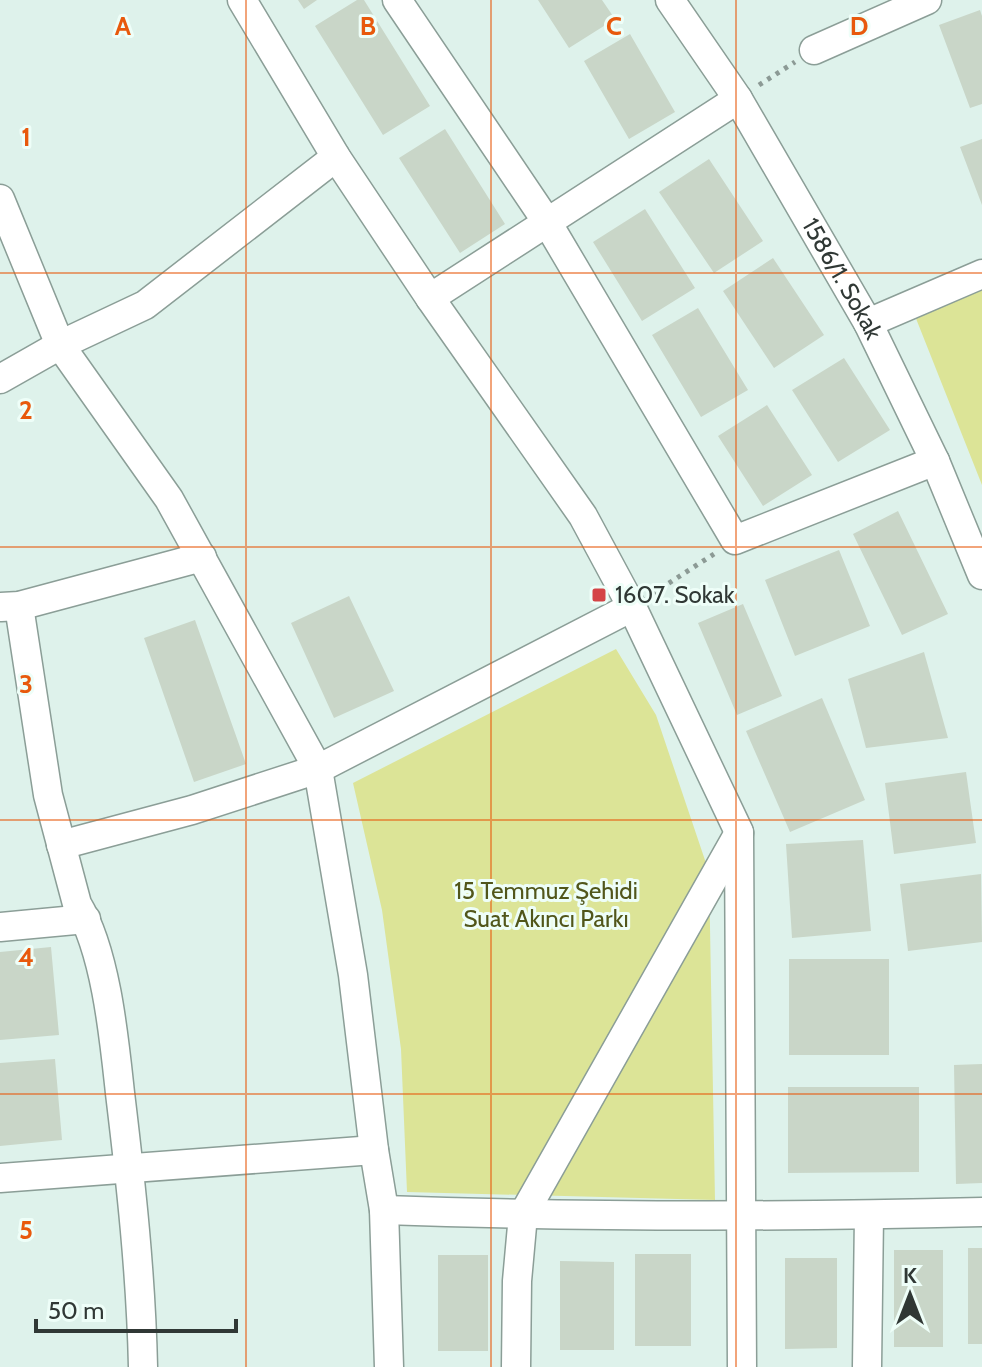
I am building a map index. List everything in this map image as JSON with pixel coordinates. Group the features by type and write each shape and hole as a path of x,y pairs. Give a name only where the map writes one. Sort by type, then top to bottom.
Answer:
{"street":[{"path":"242,0 336,157 430,298 583,516 632,607 739,832 742,1367"},
{"path":"397,0 547,222 735,540 935,461"},
{"name":"1586/1. Sokak","path":"670,0 738,99 868,323 935,461 982,575"},
{"path":"814,50 927,0"},
{"path":"430,298 738,99"},
{"path":"0,379 60,345 145,305 336,157"},
{"path":"0,199 60,345 169,499 318,769 353,975 384,1210 389,1367"},
{"path":"868,323 982,274"},
{"path":"143,1367 142,1314 129,1168 110,1007 86,919 77,904 48,795 9,606 202,557"},
{"path":"61,845 192,810 318,769 632,607"},
{"path":"516,1367 517,1281 523,1215 739,832"},
{"path":"0,927 86,919"},
{"path":"0,1178 374,1150"},
{"path":"384,1210 523,1215 743,1216 982,1212"},
{"path":"867,1367 869,1215"}],"path":[{"path":"738,99 814,50"},
{"path":"632,607 735,540"}],"green space":[{"path":"982,290 982,485 915,316"},
{"name":"15 Temmuz Şehidi Suat Akıncı Parkı","path":"616,649 656,715 709,872 715,1200 407,1192 401,1049 382,910 353,783"}],"building":[{"path":"298,0 317,0 304,9"},
{"path":"357,0 364,0 430,106 383,135 315,26"},
{"path":"538,0 602,0 615,19 569,48"},
{"path":"980,10 982,104 970,108 939,25"},
{"path":"630,34 675,112 629,139 584,61"},
{"path":"445,129 505,224 460,253 399,158"},
{"path":"982,139 982,205 960,147"},
{"path":"709,159 763,241 714,273 659,192"},
{"path":"645,209 695,288 642,321 593,242"},
{"path":"773,258 824,335 774,368 723,291"},
{"path":"698,308 748,390 701,417 652,335"},
{"path":"844,358 890,430 838,462 792,390"},
{"path":"767,405 812,475 763,506 718,436"},
{"path":"898,511 948,614 902,635 853,534"},
{"path":"839,550 870,626 795,656 765,580"},
{"path":"349,596 394,691 334,718 291,623"},
{"path":"743,604 782,696 737,715 698,623"},
{"path":"195,620 246,764 194,782 144,638"},
{"path":"924,652 948,738 866,748 848,679"},
{"path":"822,698 865,800 790,832 746,731"},
{"path":"966,772 976,843 894,854 885,783"},
{"path":"863,840 871,931 792,938 786,844"},
{"path":"981,874 982,942 908,951 900,884"},
{"path":"51,947 59,1035 0,1040 0,952"},
{"path":"789,959 889,959 889,1055 789,1055"},
{"path":"55,1059 62,1140 0,1146 0,1063"},
{"path":"982,1064 982,1183 956,1184 954,1065"},
{"path":"788,1087 919,1087 919,1172 788,1173"},
{"path":"968,1248 982,1248 982,1344 968,1344"},
{"path":"894,1250 943,1250 943,1347 894,1347"},
{"path":"635,1254 691,1254 691,1346 635,1346"},
{"path":"438,1255 488,1255 488,1351 438,1351"},
{"path":"785,1258 837,1258 837,1348 785,1349"},
{"path":"560,1261 614,1262 614,1350 560,1350"}],"place":[{"name":"1607. Sokak","path":"599,595"}]}
